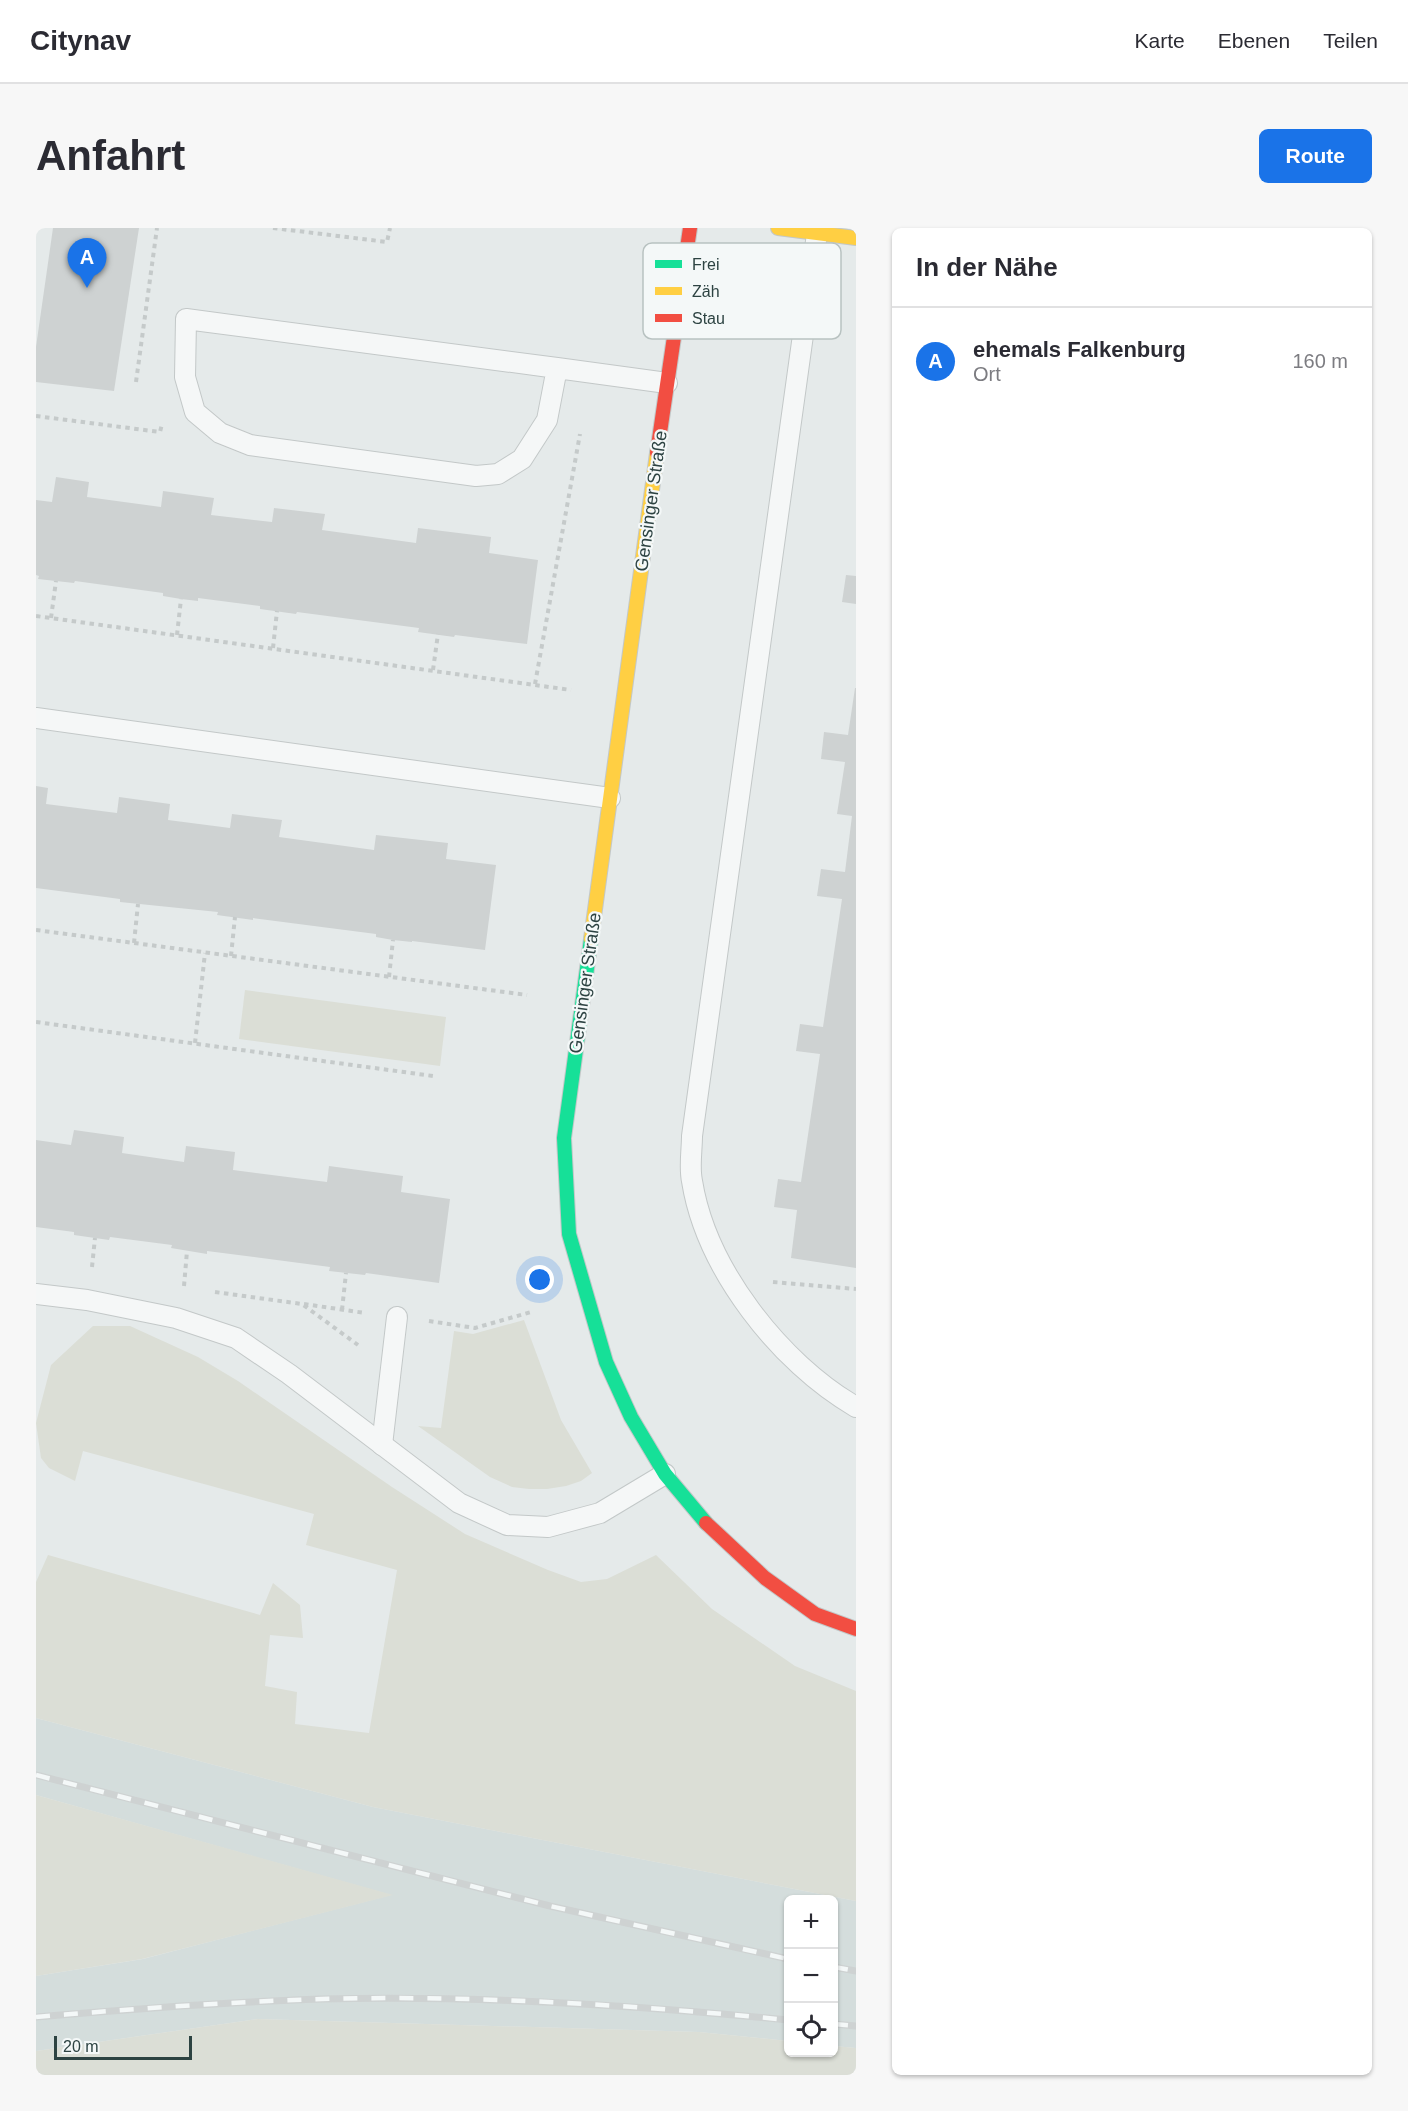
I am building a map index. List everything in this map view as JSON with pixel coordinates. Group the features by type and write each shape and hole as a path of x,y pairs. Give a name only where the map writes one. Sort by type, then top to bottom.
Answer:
{"street":[{"name":"Gensinger Straße","path":"688,243 690,228"},
{"path":"778,228 856,238"},
{"name":"Gensinger Straße","path":"674,339 564,1137 569,1234 606,1362 631,1418 665,1474 712,1530 765,1578 815,1614 856,1629"}],"lane":[{"path":"816,243 817,234"},
{"path":"557,368 547,420 522,459 498,474 476,476 250,445 220,433 195,412 185,377 186,319 557,368 667,383"},
{"path":"802,339 694,1124 691,1180 707,1239 761,1326 805,1370 834,1394 856,1407"},
{"path":"36,718 610,798"},
{"path":"36,1294 87,1300 176,1318 236,1338 289,1374 459,1503 507,1525 548,1527 600,1513 665,1474"},
{"path":"382,1444 397,1317"}],"path":[{"path":"136,382 157,228"},
{"path":"273,228 387,242 390,228"},
{"path":"36,416 160,432 163,421"},
{"path":"535,684 581,428"},
{"path":"51,618 56,581"},
{"path":"177,635 181,598"},
{"path":"273,648 277,611"},
{"path":"36,616 571,690"},
{"path":"433,670 438,634"},
{"path":"134,943 138,904"},
{"path":"231,956 234,917"},
{"path":"36,930 527,995"},
{"path":"389,976 393,940"},
{"path":"195,1043 205,953"},
{"path":"36,1022 434,1076"},
{"path":"342,1310 346,1273"},
{"path":"770,1281 856,1289"},
{"path":"431,1322 475,1328 531,1312"}],"shaded area":[{"path":"245,990 446,1017 440,1066 239,1039"},
{"path":"524,1320 561,1420 592,1473 581,1481 566,1486 547,1489 512,1487 490,1477 418,1426 441,1428 454,1331 473,1334"},
{"path":"93,1326 130,1326 198,1357 238,1381 392,1487 465,1534 581,1582 607,1579 656,1555 712,1609 795,1666 856,1691 856,1901 838,1897 838,1895 825,1895 373,1807 36,1718 36,1582 48,1555 260,1615 273,1583 300,1605 303,1638 270,1635 265,1686 297,1692 295,1724 369,1733 397,1570 306,1545 314,1514 83,1451 75,1481 49,1468 41,1458 36,1423 51,1365"},
{"path":"36,1718 373,1807 825,1895 784,1895 784,2041 699,2032 258,2019 36,2051 36,1976 143,1959 391,1895 36,1795"},
{"path":"36,1795 393,1895 142,1959 36,1976"},
{"path":"838,1897 856,1901 856,2048 838,2046"},
{"path":"258,2019 699,2032 784,2041 784,2057 838,2057 838,2046 856,2048 856,2075 36,2075 36,2051"}],"building":[{"path":"53,228 139,228 114,391 36,382 36,347"},
{"path":"56,477 89,482 87,497 161,507 163,491 214,498 211,515 272,522 274,508 325,514 322,530 416,543 418,528 491,537 489,553 538,560 527,644 418,632 419,628 297,612 296,614 260,609 260,606 198,598 198,601 181,599 163,596 163,593 75,581 74,583 38,579 39,576 36,575 36,500 52,502"},
{"path":"846,575 856,576 856,604 842,602"},
{"path":"855,688 856,1268 791,1258 797,1210 774,1207 778,1179 801,1182 820,1054 796,1051 800,1024 823,1027 842,899 817,896 821,869 845,872 852,816 837,814 845,762 821,759 824,732 848,735"},
{"path":"36,786 48,788 46,804 117,813 119,797 170,804 168,820 230,828 232,814 282,820 279,837 374,850 376,835 448,843 446,859 496,865 485,950 393,940 376,937 376,934 253,918 253,920 217,915 218,912 120,902 120,899 36,888"},
{"path":"74,1130 124,1137 122,1153 184,1162 186,1146 235,1152 233,1170 327,1182 329,1166 403,1176 401,1192 450,1199 439,1283 366,1273 365,1275 329,1271 330,1267 207,1251 207,1254 171,1248 172,1245 110,1237 109,1240 36,1227 36,1140 71,1145"}],"railway":[{"path":"36,1775 550,1906 784,1958"},
{"path":"838,1968 856,1971"},
{"path":"36,2017 214,2004 322,1999 439,1998 555,2002 784,2020"},
{"path":"838,2024 856,2026"}],"traffic: fast":[{"path":"591,939 564,1138 569,1234 606,1362 631,1417 665,1474 706,1523"}],"traffic: slow":[{"path":"778,228 856,238"},
{"path":"591,939 657,453"}],"traffic: jam":[{"path":"688,243 690,228"},
{"path":"657,453 674,339"},
{"path":"706,1523 765,1578 815,1614 856,1629"}],"place":[{"name":"ehemals Falkenburg","path":"87,288"}]}
